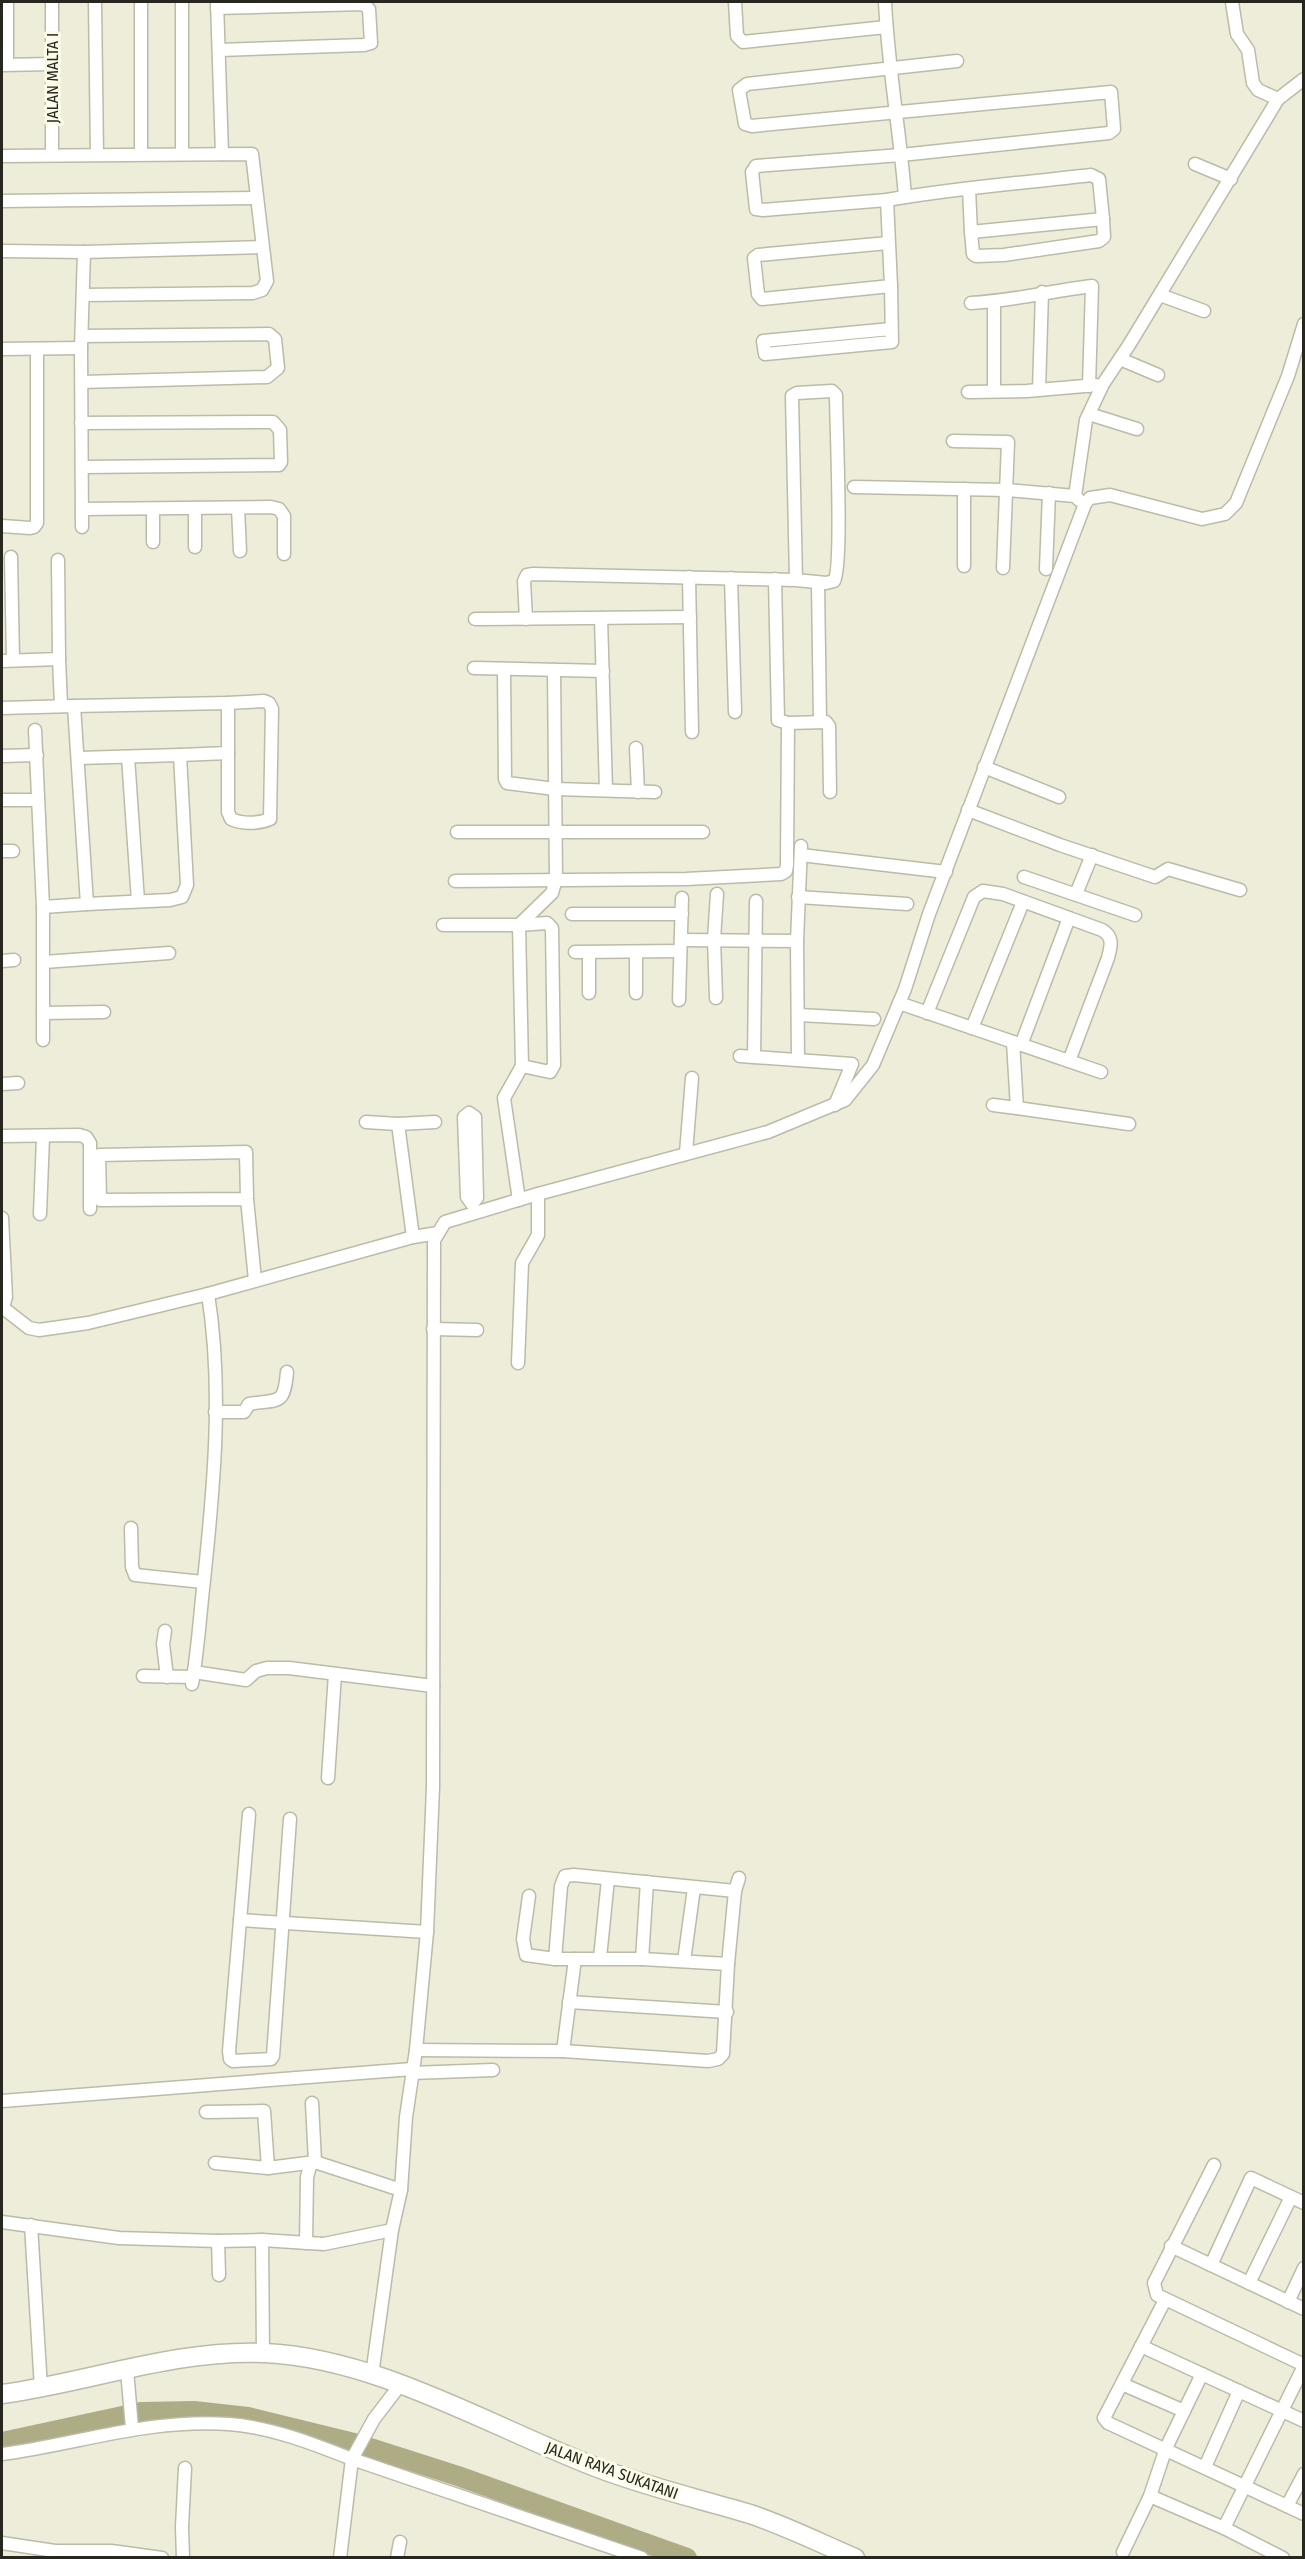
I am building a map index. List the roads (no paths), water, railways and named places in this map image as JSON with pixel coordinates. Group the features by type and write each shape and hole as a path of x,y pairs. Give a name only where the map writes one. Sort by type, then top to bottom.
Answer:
{"main road":[{"name":"JALAN RAYA SUKATANI","path":"2,2394 197,2355 263,2353 296,2355 332,2361 400,2385 602,2469 752,2515 855,2558"}],"street":[{"path":"7,2 4,64 52,64"},
{"name":"JALAN MALTA I","path":"52,2 52,155"},
{"path":"95,2 96,155"},
{"path":"141,2 141,154"},
{"path":"182,2 182,154"},
{"path":"735,2 737,36 743,42 886,27"},
{"path":"885,2 889,68 897,111 904,197"},
{"path":"1232,2 1237,34 1248,50 1253,82 1258,90 1278,99"},
{"path":"219,50 364,45 371,43 369,9 363,4 217,5 222,154"},
{"path":"957,61 747,84 740,90 746,124 752,126 1107,91 1113,95 1113,132 902,155 756,166 752,172 756,209 887,200 969,189 1097,176 1104,237 1099,241 1004,255 976,256 973,254 969,189"},
{"path":"1075,496 1089,414 1103,384 1231,179 1278,99 1304,79"},
{"path":"2,156 252,154 267,281 262,290 253,293 83,295"},
{"path":"1195,164 1231,179"},
{"path":"2,201 257,198"},
{"path":"887,200 892,342 765,354 763,341 891,329"},
{"path":"971,232 1103,219"},
{"path":"888,243 758,255 754,258 758,294 762,299 891,286"},
{"path":"2,251 84,252 262,247"},
{"path":"82,527 84,252"},
{"path":"971,303 994,302 1042,292 1092,286 1089,386"},
{"path":"1039,390 1042,292"},
{"path":"1160,294 1204,311"},
{"path":"994,302 994,390"},
{"path":"372,2375 392,2230 401,2190 428,1932 433,1686 432,1247 438,1233 445,1222 473,1209 519,1200 768,1132 845,1100 873,1065 899,1003 929,914 1085,504 1090,498 1110,495 1202,519 1225,514 1236,503 1288,375 1304,324"},
{"path":"2,349 37,348 82,342 269,334 275,339 278,368 276,372 267,377 82,382"},
{"path":"2,526 30,528 37,523 37,348"},
{"path":"1120,359 1158,375"},
{"path":"968,392 1039,390 1103,384"},
{"path":"526,618 524,581 527,575 775,579 818,583 834,581 838,568 836,395 832,391 797,393 792,396 796,580"},
{"path":"1089,414 1137,429"},
{"path":"81,423 273,422 280,430 281,462 279,465 83,467"},
{"path":"953,441 1008,442 1003,568"},
{"path":"854,487 1049,493 1075,496 1085,504"},
{"path":"964,489 964,566"},
{"path":"1046,569 1049,493"},
{"path":"82,509 271,507 279,509 284,516 284,554"},
{"path":"195,508 195,547"},
{"path":"238,508 240,551"},
{"path":"153,509 153,542"},
{"path":"11,557 7,660 59,659"},
{"path":"58,560 61,705"},
{"path":"689,577 692,732"},
{"path":"731,578 735,712"},
{"path":"775,579 778,720 788,723 826,722 829,726 830,792"},
{"path":"818,583 820,722"},
{"path":"475,619 690,617"},
{"path":"601,618 606,790"},
{"path":"474,668 603,670"},
{"path":"504,669 505,779 512,786 655,792"},
{"path":"519,1200 504,1098 522,1066 519,926 552,893 556,879 554,670"},
{"path":"2,708 228,703 264,700 272,709 270,819 263,822 238,822 231,819 228,812 228,703"},
{"path":"74,706 87,904"},
{"path":"455,881 686,879 781,874 786,871 788,723"},
{"path":"35,730 43,907 43,1040"},
{"path":"636,748 638,792"},
{"path":"79,758 228,753"},
{"path":"2,756 37,755"},
{"path":"43,907 170,900 182,897 187,885 180,755"},
{"path":"128,757 138,900"},
{"path":"984,767 1059,796"},
{"path":"2,800 37,800"},
{"path":"968,810 1155,877 1167,869 1240,890"},
{"path":"457,832 703,832"},
{"path":"798,1060 798,897 801,850 946,872"},
{"path":"1076,894 1092,855"},
{"path":"1024,877 1135,915"},
{"path":"927,1013 974,897 983,891 990,890 1107,933 1112,942 1069,1061"},
{"path":"716,998 714,939 717,894"},
{"path":"798,897 907,904"},
{"path":"679,1000 682,898"},
{"path":"754,1057 756,901"},
{"path":"972,1028 1023,902"},
{"path":"572,914 682,914"},
{"path":"1017,1108 1017,1043 1069,918"},
{"path":"443,925 519,926 547,923 552,928 554,936 554,1065 550,1072 522,1066"},
{"path":"575,952 636,953 714,939 798,941"},
{"path":"44,962 169,953"},
{"path":"589,953 589,993"},
{"path":"636,953 636,993"},
{"path":"899,1003 1101,1072"},
{"path":"43,1013 104,1012"},
{"path":"799,1015 874,1019"},
{"path":"740,1056 852,1064 835,1105"},
{"path":"686,1153 692,1078"},
{"path":"2,1084 18,1083"},
{"path":"993,1106 1129,1124"},
{"path":"469,1113 475,1117 477,1198 473,1209 467,1197 466,1174 464,1117 469,1113"},
{"path":"366,1122 398,1124 435,1122"},
{"path":"398,1124 413,1237"},
{"path":"2,1136 79,1135 86,1137 90,1143 90,1209"},
{"path":"40,1215 43,1137"},
{"path":"246,1199 100,1200 99,1155 246,1152 246,1199 255,1280"},
{"path":"518,1363 522,1263 538,1235 538,1194"},
{"path":"2,1226 6,1297 2,1307 29,1328 39,1330 88,1323 208,1294 413,1237 438,1233"},
{"path":"193,1677 210,1526 217,1371 208,1294"},
{"path":"433,1329 477,1330"},
{"path":"215,1412 244,1412 249,1404 282,1399 287,1372"},
{"path":"131,1528 132,1567 135,1575 203,1582"},
{"path":"165,1631 163,1644 167,1677"},
{"path":"143,1676 246,1680 256,1671 267,1668 289,1668 433,1686"},
{"path":"328,1778 335,1674"},
{"path":"249,1814 229,2051 230,2059 233,2061 259,2061 271,2059 273,2056 290,1819"},
{"path":"416,2050 563,2051 708,2061 718,2059 723,2054 728,1964 737,1884 694,1888 574,1875 565,1876 561,1886 555,1959"},
{"path":"600,1958 608,1879"},
{"path":"642,1959 647,1882"},
{"path":"684,1961 694,1888"},
{"path":"529,1896 523,1939 526,1955 555,1959 642,1959 728,1964"},
{"path":"240,1920 428,1932"},
{"path":"563,2051 575,1959"},
{"path":"569,2002 727,2012"},
{"path":"2,2101 412,2071 493,2070"},
{"path":"306,2243 307,2177 313,2162 312,2103"},
{"path":"206,2112 264,2111 268,2168"},
{"path":"215,2163 268,2168 313,2162 401,2190"},
{"path":"1214,2165 1154,2283 1157,2295 1304,2365 1224,2528"},
{"path":"1211,2265 1251,2178 1304,2203"},
{"path":"1249,2283 1291,2197"},
{"path":"2,2222 31,2224 119,2238 262,2240 306,2243 333,2242 392,2230"},
{"path":"31,2224 41,2388"},
{"path":"262,2240 263,2353"},
{"path":"218,2241 219,2275"},
{"path":"1172,2246 1304,2309"},
{"path":"1288,2302 1304,2268"},
{"path":"1165,2300 1104,2418 1108,2422 1304,2514"},
{"path":"1141,2346 1304,2421"},
{"path":"127,2370 132,2426"},
{"path":"1124,2552 1150,2496 1166,2448 1202,2374"},
{"path":"1122,2384 1184,2410"},
{"path":"340,2558 354,2455 374,2419 400,2385"},
{"path":"1205,2467 1239,2391"},
{"path":"2,2454 132,2426 230,2424 307,2441 354,2455 642,2558"},
{"path":"183,2558 185,2468"},
{"path":"1287,2506 1304,2474"},
{"path":"1150,2496 1224,2528 1283,2558"},
{"path":"397,2558 400,2542"},
{"path":"2,2543 55,2551 111,2551 162,2558"}],"waterway":[{"path":"2,2442 141,2412 194,2411 248,2417 358,2444 458,2476 687,2558"}]}
